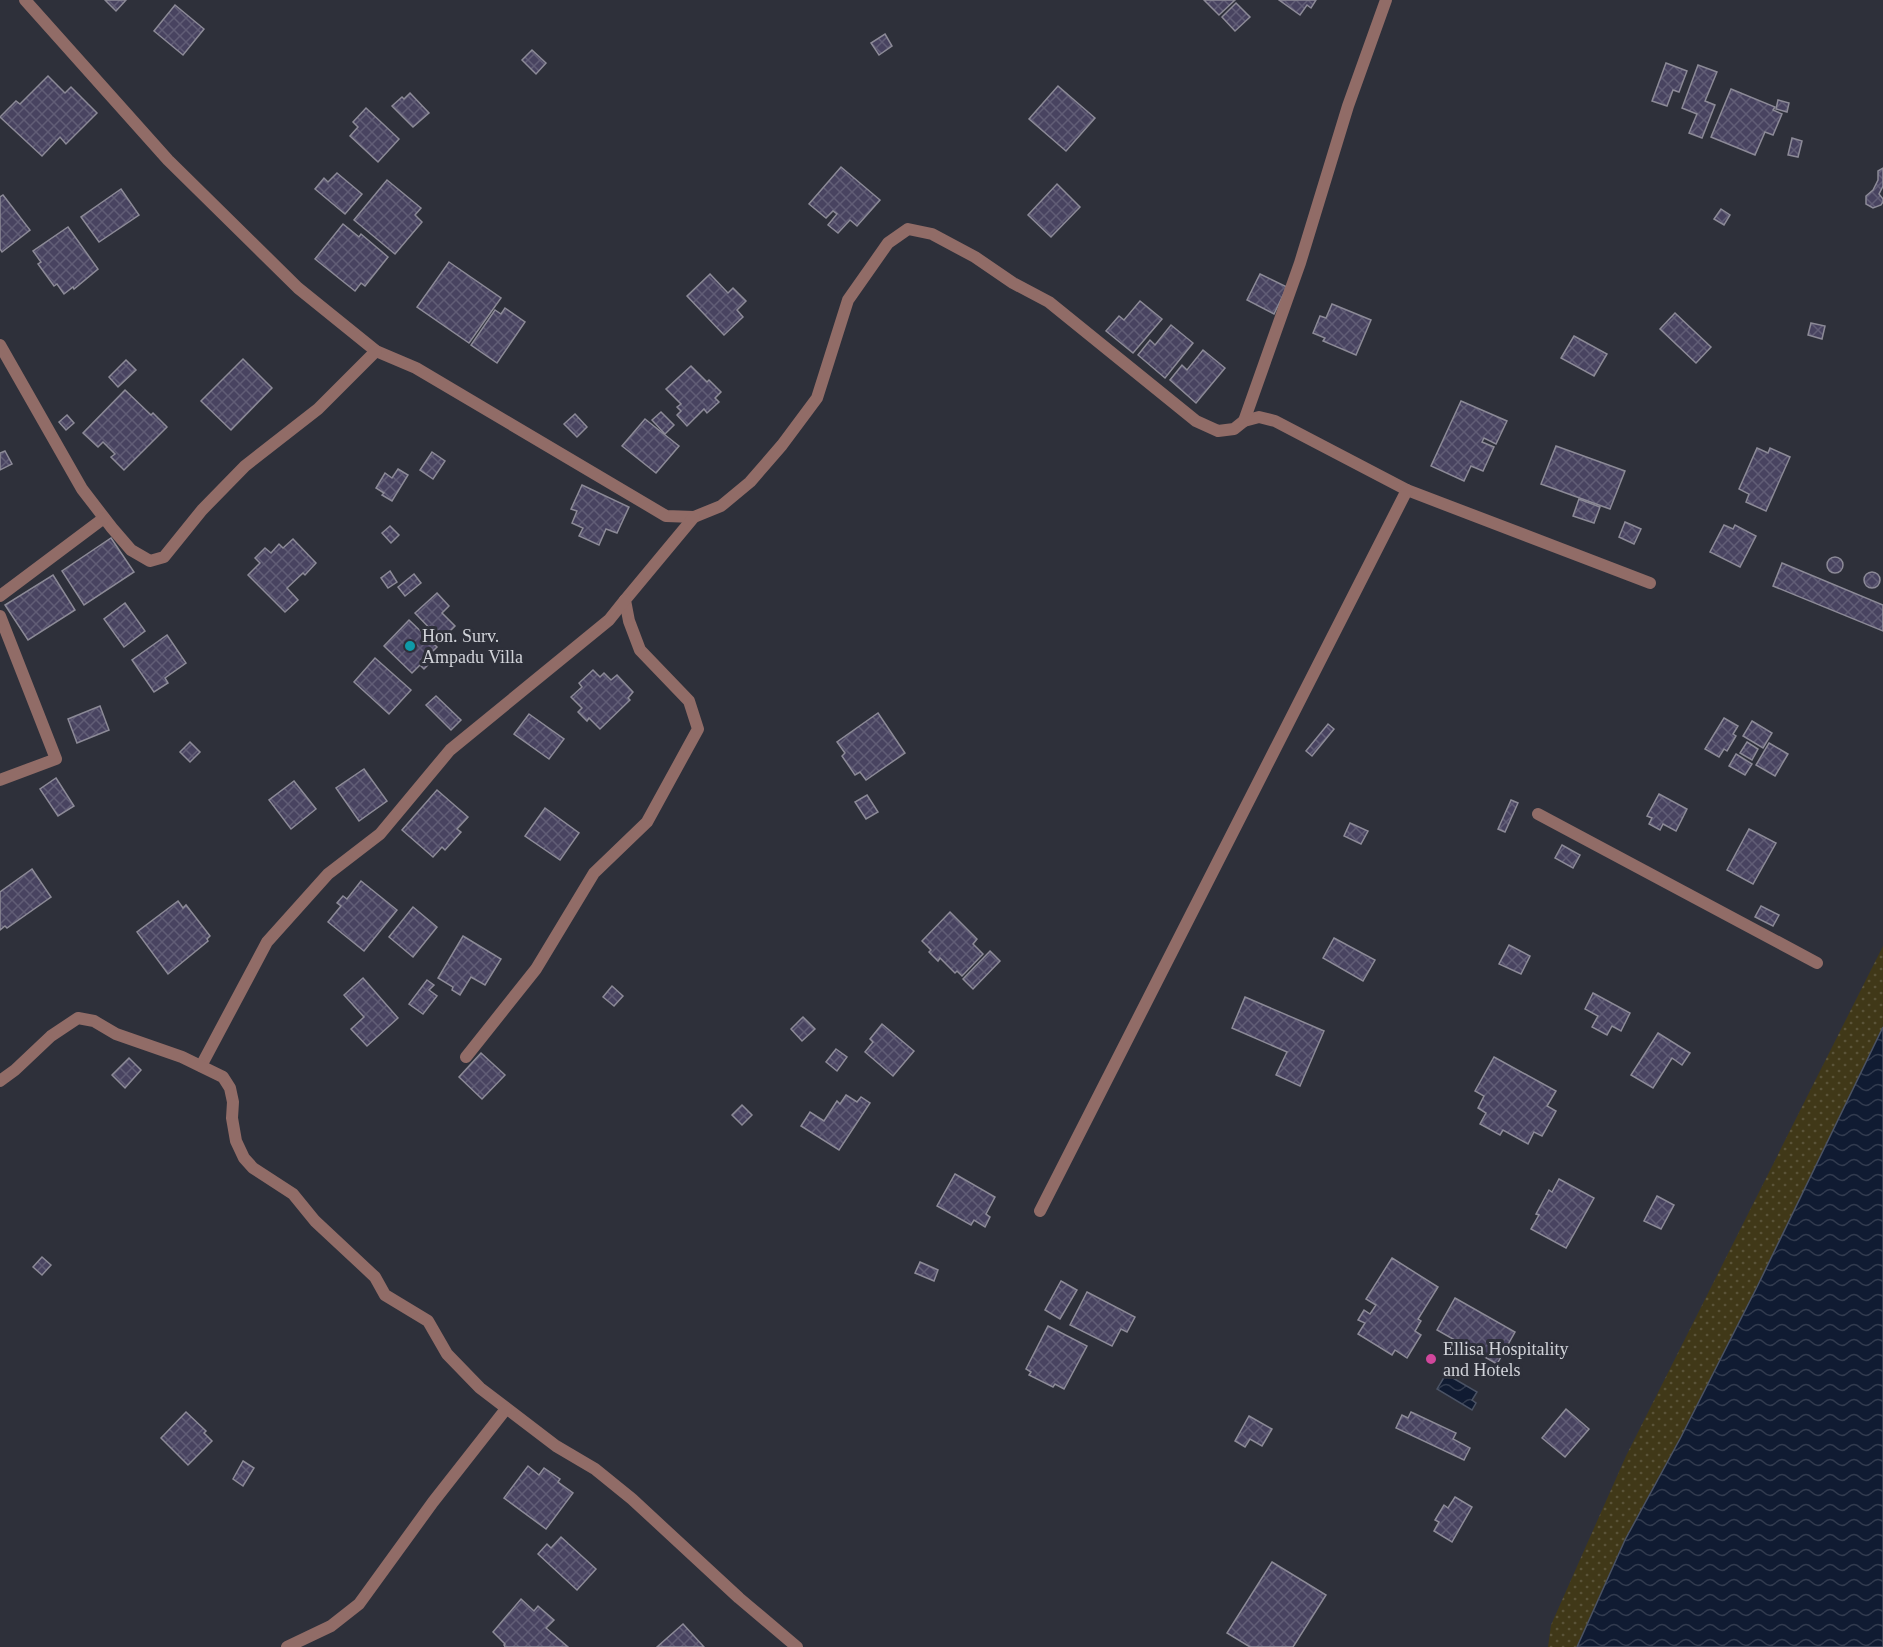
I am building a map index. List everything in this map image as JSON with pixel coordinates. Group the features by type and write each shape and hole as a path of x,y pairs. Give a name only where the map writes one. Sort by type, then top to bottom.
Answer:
{"street":[{"path":"25,0 168,160 298,288 376,351 416,368 666,516 694,517 721,506 750,482 783,445 816,398 848,300 888,243 908,229 932,234 975,257 1013,284 1049,302 1196,421 1218,431 1234,429 1244,421 1259,417 1275,421 1407,489 1650,583"},
{"path":"1244,421 1300,263 1348,106 1386,0"},
{"path":"0,345 82,489 131,550 150,561 164,557 202,510 245,466 318,409 376,351"},
{"path":"1040,1211 1407,489"},
{"path":"201,1066 267,942 328,874 380,834 450,750 609,620 694,517"},
{"path":"0,596 104,518"},
{"path":"466,1057 536,969 594,873 647,822 698,729 689,701 640,650 629,621 625,600"},
{"path":"0,616 56,759 0,780"},
{"path":"1539,814 1817,963"},
{"path":"0,1081 51,1036 78,1018 94,1021 116,1034 182,1057 223,1077 230,1088 236,1141 244,1158 253,1168 293,1194 315,1221 375,1277 385,1295 428,1321 447,1354 480,1388 556,1446 595,1469 632,1499 739,1598 797,1647"},
{"path":"287,1647 331,1626 359,1604 433,1502 506,1409"}],"sand":[{"path":"1883,946 1883,1027 1758,1285 1681,1437 1625,1540 1577,1647 1548,1647 1551,1625 1626,1456"}],"water":[{"path":"1883,1027 1883,1647 1577,1647 1625,1540 1681,1437 1758,1285"},
{"path":"1446,1374 1477,1392 1472,1400 1476,1403 1472,1410 1437,1389"}],"building":[{"path":"105,0 126,0 116,11"},
{"path":"1204,0 1235,0 1219,15"},
{"path":"1279,0 1316,0 1311,8 1307,5 1300,15"},
{"path":"1236,3 1250,17 1235,31 1222,17"},
{"path":"175,5 204,29 183,55 154,31"},
{"path":"885,34 892,46 879,55 871,43"},
{"path":"532,50 546,63 536,74 522,60"},
{"path":"1666,63 1687,71 1679,92 1673,90 1667,106 1652,101"},
{"path":"1698,65 1717,72 1705,101 1715,105 1702,138 1689,133 1697,114 1682,108"},
{"path":"48,76 65,93 71,87 97,113 66,144 60,137 42,156 0,117 16,101 20,104"},
{"path":"1058,86 1095,118 1066,151 1029,119"},
{"path":"1731,89 1775,107 1773,110 1782,114 1773,135 1765,132 1755,155 1711,137"},
{"path":"410,93 429,113 413,127 392,106"},
{"path":"1778,100 1789,103 1787,112 1776,109"},
{"path":"366,108 399,139 378,162 350,136 358,127 353,122"},
{"path":"1792,138 1802,141 1798,157 1788,155"},
{"path":"841,167 880,200 857,226 850,220 838,233 828,225 837,214 833,211 826,218 809,204"},
{"path":"1883,168 1883,186 1879,194 1883,202 1873,208 1866,204 1866,196 1873,190 1878,180 1878,171"},
{"path":"337,173 362,194 345,214 315,189 324,178 328,182"},
{"path":"387,180 421,208 415,215 422,222 395,254 354,220"},
{"path":"1057,184 1080,207 1051,237 1028,215"},
{"path":"121,189 139,215 99,242 81,217"},
{"path":"3,195 30,230 2,252 0,249 0,197"},
{"path":"1721,209 1730,215 1724,225 1714,219"},
{"path":"343,224 359,237 361,234 388,257 365,286 361,283 355,291 315,259"},
{"path":"68,227 98,269 74,289 73,287 64,294 57,284 54,286 38,264 41,262 33,251"},
{"path":"449,262 501,298 469,343 417,307"},
{"path":"710,274 728,293 733,288 746,301 737,310 743,317 724,335 687,296"},
{"path":"1260,274 1287,287 1274,314 1247,300"},
{"path":"1140,301 1162,319 1133,353 1106,331 1119,316 1124,320"},
{"path":"1332,304 1371,320 1356,355 1323,341 1325,338 1313,333 1320,316 1326,318"},
{"path":"505,308 525,322 497,363 471,345 495,310 501,314"},
{"path":"1675,313 1711,347 1696,363 1660,329"},
{"path":"1811,323 1825,326 1822,339 1808,335"},
{"path":"1171,325 1193,343 1165,378 1138,355 1150,340 1155,345"},
{"path":"1574,336 1607,354 1594,376 1561,358"},
{"path":"1203,350 1225,368 1196,403 1170,380 1182,365 1187,370"},
{"path":"243,359 272,388 231,430 201,401"},
{"path":"126,360 136,370 118,387 109,377"},
{"path":"691,366 721,392 715,398 719,402 707,413 704,409 687,426 677,415 681,411 677,407 681,404 666,389"},
{"path":"125,390 167,427 124,470 111,457 115,454 103,442 98,447 83,433"},
{"path":"1461,401 1507,421 1496,444 1484,438 1482,442 1494,447 1483,471 1471,466 1464,481 1431,466"},
{"path":"661,412 674,425 665,434 652,420"},
{"path":"575,414 587,427 577,437 564,424"},
{"path":"67,415 74,423 66,430 59,422"},
{"path":"645,419 679,446 656,473 622,446"},
{"path":"1556,446 1625,471 1610,509 1541,484"},
{"path":"1757,448 1768,453 1770,448 1790,457 1766,511 1746,502 1749,494 1739,489"},
{"path":"5,451 12,464 0,470 0,453"},
{"path":"432,452 445,461 433,479 420,470"},
{"path":"398,469 408,475 392,501 376,488 385,473 392,478"},
{"path":"582,485 629,507 617,533 606,529 599,545 579,536 583,528 572,523 577,511 571,509"},
{"path":"1579,499 1600,507 1594,523 1573,516"},
{"path":"1625,522 1641,529 1634,544 1619,537"},
{"path":"1724,525 1733,529 1735,525 1756,536 1740,567 1710,552"},
{"path":"390,526 399,535 391,543 382,533"},
{"path":"111,538 134,572 84,605 62,571"},
{"path":"293,539 316,563 305,575 303,573 287,588 298,600 285,612 248,575 260,563 255,558 265,548 271,553 279,544 283,548"},
{"path":"1835,557 1841,559 1843,565 1841,571 1835,573 1829,571 1827,565 1829,559"},
{"path":"1782,563 1883,605 1883,631 1773,586"},
{"path":"390,571 397,582 388,588 381,578"},
{"path":"1872,572 1880,580 1872,588 1864,580"},
{"path":"414,574 421,583 405,596 398,587"},
{"path":"53,575 75,610 28,640 5,605"},
{"path":"437,593 449,606 442,613 455,626 441,640 415,613"},
{"path":"125,603 145,631 124,647 104,619"},
{"name":"Hon. Surv. Ampadu Villa","path":"409,620 437,647 430,654 434,659 424,669 420,665 412,673 384,646"},
{"path":"167,635 186,663 165,678 168,683 154,692 132,660"},
{"path":"375,658 411,690 389,714 354,682"},
{"path":"593,670 600,677 604,673 611,680 617,675 633,692 628,698 630,700 600,729 589,718 587,721 578,712 582,708 571,697 582,687 579,683"},
{"path":"436,696 461,720 451,730 426,705"},
{"path":"100,706 109,730 77,743 68,719"},
{"path":"878,713 905,753 866,780 860,772 855,775 842,756 845,753 837,742"},
{"path":"529,714 564,739 549,759 514,734"},
{"path":"1724,718 1738,726 1733,734 1736,736 1727,751 1724,749 1719,757 1705,749"},
{"path":"1752,721 1772,733 1763,748 1743,736"},
{"path":"1328,724 1334,729 1312,756 1306,751"},
{"path":"190,742 200,752 190,762 180,752"},
{"path":"1747,742 1758,749 1752,760 1740,753"},
{"path":"1769,743 1788,754 1775,776 1756,765"},
{"path":"1736,754 1752,764 1745,775 1729,766"},
{"path":"364,769 387,801 359,821 336,788"},
{"path":"56,778 74,806 58,816 40,789"},
{"path":"294,781 316,809 291,829 269,800"},
{"path":"437,790 468,817 457,829 461,832 445,850 442,847 433,857 402,830"},
{"path":"1659,794 1687,809 1676,831 1663,824 1660,830 1649,824 1652,818 1647,816"},
{"path":"867,795 878,812 866,819 855,802"},
{"path":"1511,800 1518,803 1505,832 1498,829"},
{"path":"545,808 579,833 560,860 525,836"},
{"path":"1350,823 1368,831 1361,844 1344,836"},
{"path":"1749,829 1776,843 1753,884 1727,870"},
{"path":"1562,845 1580,855 1573,868 1555,858"},
{"path":"32,869 51,897 7,928 5,926 0,930 0,892"},
{"path":"361,881 397,910 364,951 328,922 341,906 337,903 343,896 347,899"},
{"path":"178,901 183,908 186,905 210,936 208,941 168,974 137,932"},
{"path":"1761,906 1779,915 1773,926 1755,917"},
{"path":"413,907 437,927 413,957 389,937"},
{"path":"950,912 977,939 973,944 983,954 962,976 957,971 955,973 940,958 938,961 922,941"},
{"path":"463,936 501,959 485,985 471,977 460,995 452,990 453,987 438,978"},
{"path":"1334,938 1375,960 1363,981 1323,958"},
{"path":"1509,945 1530,956 1521,974 1499,964"},
{"path":"990,951 1000,961 973,989 963,979"},
{"path":"363,978 398,1018 367,1046 351,1029 364,1017 344,995"},
{"path":"427,980 434,985 429,990 437,996 423,1014 409,1004"},
{"path":"612,986 623,996 614,1006 603,997"},
{"path":"1593,993 1630,1013 1621,1031 1612,1026 1607,1035 1592,1027 1598,1016 1585,1009"},
{"path":"1245,997 1324,1031 1300,1086 1276,1075 1287,1052 1232,1028"},
{"path":"803,1017 815,1029 802,1041 791,1029"},
{"path":"882,1024 914,1051 893,1076 865,1052 873,1042 870,1039"},
{"path":"1658,1033 1690,1053 1682,1065 1672,1058 1653,1088 1631,1075"},
{"path":"836,1049 847,1057 837,1071 826,1062"},
{"path":"481,1053 505,1075 482,1099 459,1077"},
{"path":"1494,1057 1556,1091 1547,1106 1556,1111 1542,1136 1534,1132 1528,1144 1503,1130 1500,1135 1480,1124 1486,1113 1478,1108 1484,1096 1475,1091"},
{"path":"129,1058 141,1070 125,1088 112,1075"},
{"path":"846,1095 857,1102 861,1097 870,1103 839,1150 801,1126 810,1112 824,1121 837,1101 840,1104"},
{"path":"742,1105 752,1115 742,1125 732,1115"},
{"path":"955,1174 995,1197 986,1214 990,1217 985,1227 974,1220 971,1225 937,1206"},
{"path":"1559,1179 1594,1198 1566,1248 1531,1229 1549,1190 1552,1192"},
{"path":"1657,1196 1674,1205 1661,1229 1644,1221"},
{"path":"42,1257 51,1265 42,1275 33,1267"},
{"path":"1392,1258 1438,1287 1418,1319 1421,1321 1415,1331 1421,1335 1407,1358 1395,1350 1392,1355 1358,1334 1365,1323 1358,1320 1364,1310 1370,1314 1376,1305 1366,1299"},
{"path":"920,1262 938,1270 934,1281 915,1273"},
{"path":"1061,1281 1077,1290 1060,1319 1045,1310"},
{"path":"1087,1292 1135,1317 1127,1332 1121,1329 1112,1346 1070,1325"},
{"path":"1455,1298 1515,1332 1497,1364 1437,1330"},
{"path":"1048,1326 1087,1346 1064,1389 1055,1384 1053,1387 1029,1375 1031,1372 1026,1369"},
{"path":"1566,1409 1589,1429 1565,1457 1542,1438"},
{"path":"186,1412 206,1431 204,1433 212,1441 188,1465 161,1438"},
{"path":"1411,1412 1456,1433 1453,1439 1470,1448 1464,1460 1396,1428 1402,1415 1408,1418"},
{"path":"1249,1416 1272,1429 1262,1446 1250,1439 1245,1447 1235,1441"},
{"path":"243,1461 254,1468 243,1486 233,1479"},
{"path":"528,1466 539,1475 544,1468 560,1479 558,1482 573,1493 546,1529 504,1498"},
{"path":"1455,1497 1472,1507 1452,1542 1434,1531 1439,1522 1435,1520 1444,1505 1448,1508"},
{"path":"561,1537 596,1569 577,1590 538,1554 547,1544 551,1548"},
{"path":"1272,1562 1326,1595 1293,1647 1250,1647 1227,1633"},
{"path":"521,1599 534,1611 538,1606 554,1620 546,1628 568,1647 505,1647 505,1644 493,1632"},
{"path":"683,1624 704,1647 657,1647"}],"place":[{"name":"Hon. Surv. Ampadu Villa","path":"410,646"},
{"name":"Ellisa Hospitality and Hotels","path":"1431,1359"}]}
